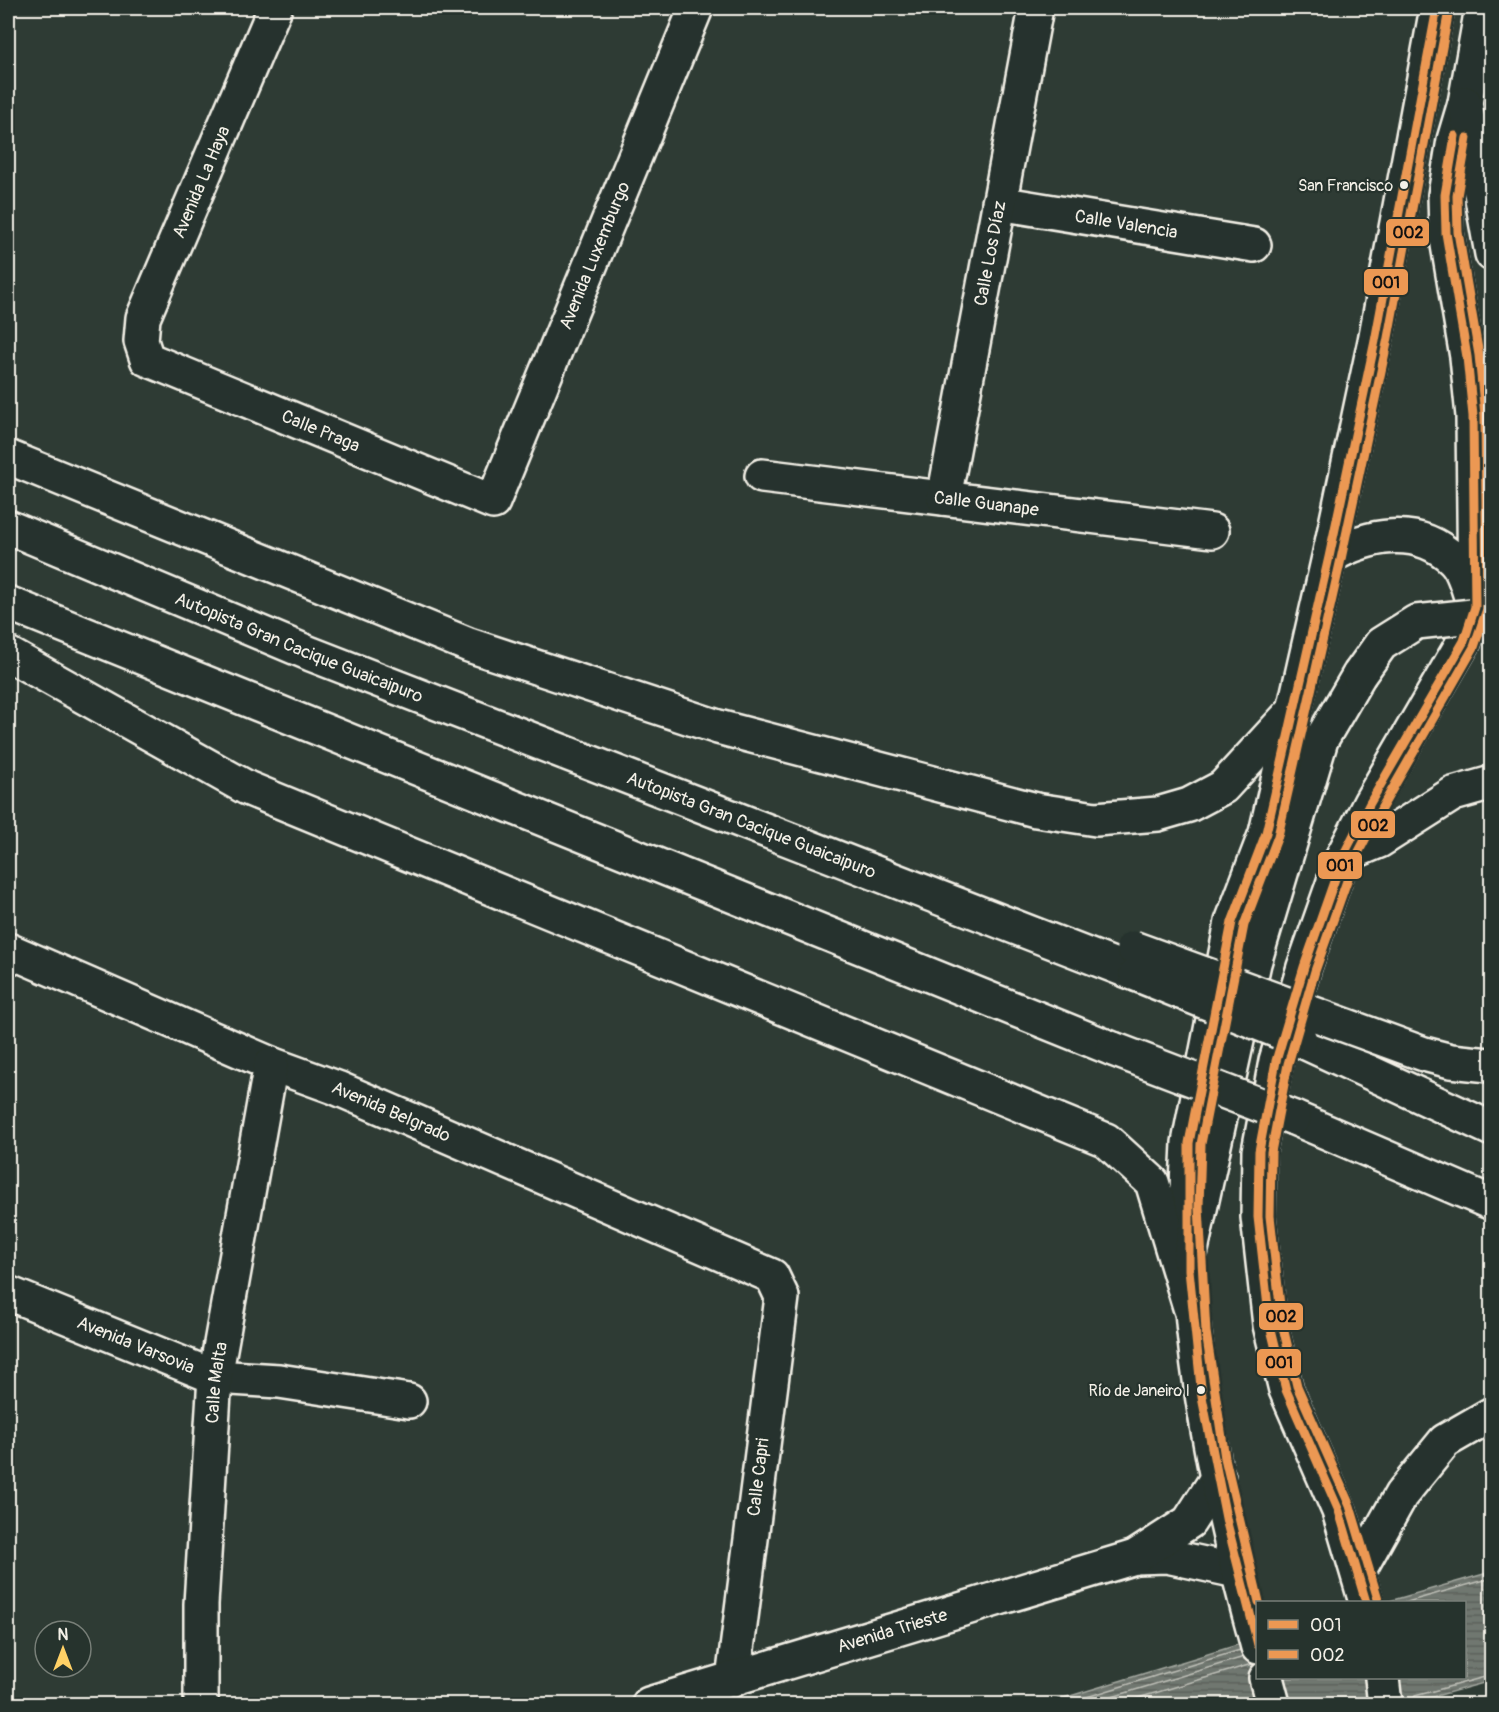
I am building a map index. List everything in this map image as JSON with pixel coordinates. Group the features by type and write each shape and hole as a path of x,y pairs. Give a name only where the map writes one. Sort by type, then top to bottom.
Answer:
{"main road":[{"name":"Avenida La Haya","path":"147,359 141,341 143,318 275,8"},
{"name":"Avenida Luxemburgo","path":"493,502 696,8"},
{"name":"Calle Los Díaz","path":"944,498 1036,8"},
{"path":"1256,1643 1237,1571 1218,1477 1201,1389 1190,1307 1186,1178 1189,1143 1232,922 1266,833 1329,557 1375,341 1437,8"},
{"path":"1362,1587 1339,1511 1286,1390 1270,1325 1258,1217 1259,1151 1276,1061 1304,967 1343,856 1370,803 1483,610 1473,416 1467,357 1446,233 1445,195 1454,140 1465,103 1482,8"},
{"path":"1465,103 1491,254"},
{"name":"Calle Valencia","path":"999,203 1254,245"},
{"name":"Calle Praga","path":"147,359 493,502"},
{"path":"8,457 469,645 718,727 1036,810 1096,819 1158,814 1189,805 1223,787 1293,711"},
{"name":"Calle Guanape","path":"762,476 1212,531"},
{"name":"Autopista Gran Cacique Guaicaipuro","path":"8,527 322,658 944,899 1134,961 1491,1128"},
{"path":"1329,557 1349,545 1378,536 1405,536 1422,542 1454,560 1483,610"},
{"path":"8,603 1113,1049 1294,1118 1491,1203"},
{"path":"1189,1259 1254,963 1321,740 1359,675 1381,644 1416,622 1483,610"},
{"path":"8,654 247,788 1106,1140 1152,1182 1190,1307"},
{"path":"1343,856 1379,841 1453,795 1491,783"},
{"name":"Avenida Belgrado","path":"8,950 271,1064 337,1088 771,1276"},
{"path":"1134,961 1424,1054 1451,1061 1490,1065"},
{"name":"Calle Malta","path":"201,1704 201,1604 215,1377 271,1064"},
{"name":"Calle Capri","path":"733,1680 782,1297 771,1276"},
{"name":"Avenida Varsovia","path":"8,1293 215,1377 279,1381 409,1401"},
{"path":"1362,1587 1401,1496 1445,1441 1491,1414"},
{"name":"Avenida Trieste","path":"1135,1557 1189,1522 1218,1477"},
{"name":"Avenida Trieste","path":"649,1704 1135,1557 1167,1556 1237,1571"},
{"path":"1267,1679 1273,1704"},
{"path":"1382,1679 1385,1704"}],"water":[{"path":"1491,1572 1491,1681 1407,1704 1044,1704 1256,1639 1256,1679 1466,1679 1466,1601 1390,1601"}],"transit line":[{"name":"001","path":"1256,1637 1227,1523 1202,1397 1189,1270 1189,1143 1232,922 1266,833 1329,557 1375,341 1437,8"},
{"name":"002","path":"1259,1601 1225,1458 1206,1332 1199,1207 1201,1144 1244,925 1278,836 1341,559 1387,343 1449,10"},
{"name":"001","path":"1366,1601 1339,1511 1286,1390 1270,1325 1258,1217 1259,1151 1276,1061 1304,967 1343,856 1370,803 1464,641 1475,607 1473,416 1467,357 1446,233 1445,195 1455,136"},
{"name":"002","path":"1378,1599 1350,1506 1297,1386 1282,1323 1270,1216 1271,1152 1288,1064 1315,971 1354,861 1381,809 1474,647 1487,609 1485,415 1479,355 1458,232 1457,196 1467,138"}],"place":[{"name":"San Francisco","path":"1404,185"},
{"name":"Río de Janeiro I","path":"1201,1390"}]}
